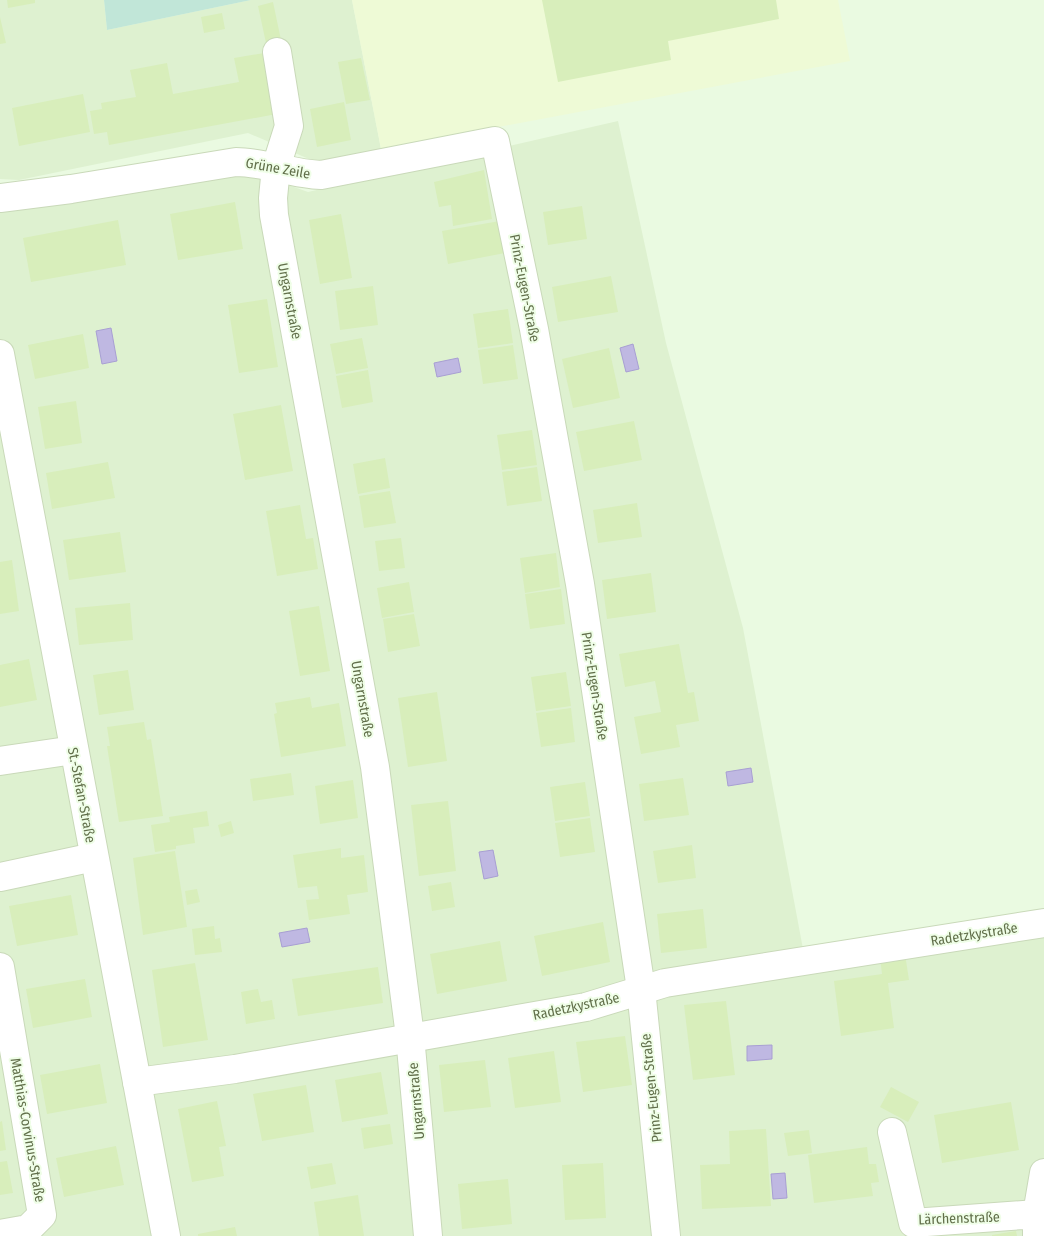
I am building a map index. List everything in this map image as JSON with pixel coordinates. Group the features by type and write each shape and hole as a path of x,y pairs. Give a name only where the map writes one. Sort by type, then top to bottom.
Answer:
{"street":[{"name":"Ungarnstraße","path":"277,52 289,126 276,167 273,198 274,215 375,767 410,1036 428,1236"},
{"name":"Grüne Zeile","path":"0,198 70,189 236,162 255,162 307,174 321,175 495,141"},
{"name":"Prinz-Eugen-Straße","path":"495,141 534,329 580,584 641,989 666,1236"},
{"name":"St.-Stefan-Straße","path":"0,354 166,1236"},
{"path":"0,760 74,750"},
{"path":"0,877 94,857"},
{"name":"Radetzkystraße","path":"137,1082 235,1068 410,1036 586,1007 665,983 1044,923"},
{"name":"Matthias-Corvinus-Straße","path":"0,967 42,1215 28,1229 0,1234"},
{"name":"Lärchenstraße","path":"892,1132 914,1223 1037,1225 1044,1173"}],"shaded area":[{"path":"0,0 104,0 107,30 251,0 352,0 381,149 316,162 248,133 19,180 0,179"},
{"path":"104,0 251,0 107,30"},
{"path":"352,0 838,0 850,61 381,149"},
{"path":"618,121 666,343 743,628 803,949 1044,931 1044,1236 0,1236 0,212 249,171 308,192"},
{"path":"111,328 117,361 102,364 96,331"},
{"path":"633,344 639,369 626,372 620,348"},
{"path":"458,358 461,372 437,377 434,363"},
{"path":"751,768 753,782 728,786 726,772"},
{"path":"493,850 498,876 484,879 479,852"},
{"path":"307,928 310,942 282,947 279,933"},
{"path":"772,1045 772,1059 747,1061 747,1046"},
{"path":"785,1173 787,1198 773,1199 771,1174"}],"building":[{"path":"7,0 35,0 35,3 8,8"},
{"path":"542,0 776,0 779,19 668,41 671,60 558,82"},
{"path":"273,2 281,40 266,43 258,6"},
{"path":"222,13 225,29 204,33 201,17"},
{"path":"0,17 6,43 0,44"},
{"path":"270,52 282,113 109,145 107,132 94,134 90,111 102,109 101,103 136,97 130,70 167,63 173,94 239,82 234,58"},
{"path":"361,58 370,100 346,104 338,62"},
{"path":"83,94 90,132 19,146 12,108"},
{"path":"344,102 351,140 317,147 310,109"},
{"path":"484,170 492,219 453,226 451,205 439,207 434,182"},
{"path":"235,202 243,249 178,260 170,214"},
{"path":"582,206 587,239 548,245 543,212"},
{"path":"341,214 352,278 320,284 309,220"},
{"path":"118,220 126,265 31,282 23,238"},
{"path":"500,221 505,253 448,264 442,231"},
{"path":"611,276 618,312 558,322 552,287"},
{"path":"373,286 378,325 340,330 335,291"},
{"path":"267,299 278,367 239,373 228,305"},
{"path":"508,309 513,343 478,348 473,314"},
{"path":"83,334 89,368 35,379 28,345"},
{"path":"362,338 368,368 336,374 330,344"},
{"path":"513,345 518,379 483,384 478,350"},
{"path":"609,348 620,398 573,408 562,359"},
{"path":"368,370 373,402 342,408 336,376"},
{"path":"76,401 82,443 45,449 38,407"},
{"path":"281,405 293,471 245,480 233,414"},
{"path":"634,421 642,460 584,471 576,432"},
{"path":"532,430 537,465 502,470 497,435"},
{"path":"385,458 390,488 358,494 353,464"},
{"path":"108,462 115,498 52,509 46,473"},
{"path":"537,467 542,501 507,506 502,472"},
{"path":"390,491 396,523 364,528 359,496"},
{"path":"637,503 642,537 598,543 593,510"},
{"path":"300,505 306,539 313,538 318,569 277,576 266,511"},
{"path":"120,532 126,572 69,580 63,540"},
{"path":"401,538 405,568 379,571 375,541"},
{"path":"556,553 560,587 525,593 520,558"},
{"path":"12,560 19,611 0,614 0,562"},
{"path":"651,573 656,612 607,619 602,580"},
{"path":"409,582 414,612 382,618 377,588"},
{"path":"561,589 565,624 530,629 525,594"},
{"path":"130,603 133,640 79,645 75,608"},
{"path":"319,606 330,671 300,676 289,611"},
{"path":"414,614 420,646 388,652 383,619"},
{"path":"679,644 688,693 694,692 699,721 676,725 680,747 641,754 634,717 661,712 655,681 625,687 619,654"},
{"path":"29,659 37,700 0,707 0,665"},
{"path":"128,670 134,710 99,715 93,675"},
{"path":"566,672 571,706 536,711 531,677"},
{"path":"437,692 447,761 408,767 398,698"},
{"path":"310,697 312,708 339,703 346,746 281,757 274,714 277,713 275,703"},
{"path":"571,708 575,742 541,747 536,713"},
{"path":"144,722 147,740 151,739 163,816 119,822 107,746 110,746 107,727"},
{"path":"291,773 294,795 253,801 250,779"},
{"path":"683,778 689,815 644,821 639,784"},
{"path":"353,780 358,818 320,824 315,786"},
{"path":"585,782 590,816 555,821 550,787"},
{"path":"448,801 456,871 419,876 411,805"},
{"path":"207,811 209,826 193,828 195,843 176,846 176,849 155,852 151,825 170,822 169,817"},
{"path":"590,818 595,852 560,857 555,823"},
{"path":"231,821 234,833 221,837 218,825"},
{"path":"692,845 696,878 658,883 653,851"},
{"path":"341,848 341,858 364,855 368,892 347,895 350,914 309,920 306,900 319,899 317,886 298,888 293,855"},
{"path":"175,851 187,927 143,935 133,858"},
{"path":"451,882 455,907 432,911 428,886"},
{"path":"197,889 200,902 187,905 185,891"},
{"path":"71,895 78,935 17,946 9,906"},
{"path":"703,909 707,948 661,953 657,914"},
{"path":"603,922 610,962 542,976 534,936"},
{"path":"214,926 215,939 220,938 222,952 195,955 192,929"},
{"path":"500,941 507,981 437,994 430,954"},
{"path":"905,954 909,980 888,983 894,1028 841,1036 834,981 882,974 880,958"},
{"path":"195,963 208,1040 163,1047 152,970"},
{"path":"378,967 383,1003 298,1016 292,979"},
{"path":"85,979 92,1017 33,1028 26,989"},
{"path":"258,989 261,1002 272,1000 275,1019 246,1024 241,992"},
{"path":"726,1001 735,1075 693,1080 684,1005"},
{"path":"625,1036 632,1085 583,1092 576,1042"},
{"path":"554,1051 561,1102 515,1108 508,1058"},
{"path":"485,1060 491,1107 444,1112 439,1065"},
{"path":"100,1064 107,1103 47,1114 40,1075"},
{"path":"381,1072 388,1114 342,1122 335,1080"},
{"path":"306,1085 314,1132 262,1141 253,1094"},
{"path":"891,1087 919,1102 908,1122 880,1107"},
{"path":"217,1101 226,1146 219,1147 224,1176 192,1182 178,1109"},
{"path":"1011,1102 1019,1150 942,1163 934,1115"},
{"path":"2,1121 6,1150 0,1151 0,1122"},
{"path":"390,1124 393,1144 364,1149 361,1128"},
{"path":"766,1129 771,1206 702,1209 700,1165 730,1164 729,1131"},
{"path":"809,1130 812,1153 788,1156 784,1133"},
{"path":"116,1146 124,1185 64,1197 56,1158"},
{"path":"867,1147 869,1164 876,1164 879,1182 871,1183 873,1196 814,1203 808,1155"},
{"path":"7,1161 13,1193 0,1195 0,1162"},
{"path":"332,1163 336,1184 311,1189 307,1167"},
{"path":"603,1163 606,1218 565,1220 562,1165"},
{"path":"508,1179 512,1224 462,1229 458,1184"},
{"path":"358,1195 364,1236 319,1236 314,1202"},
{"path":"235,1227 237,1236 198,1236 198,1234"},
{"path":"1016,1231 1017,1236 992,1236 992,1235"}]}
